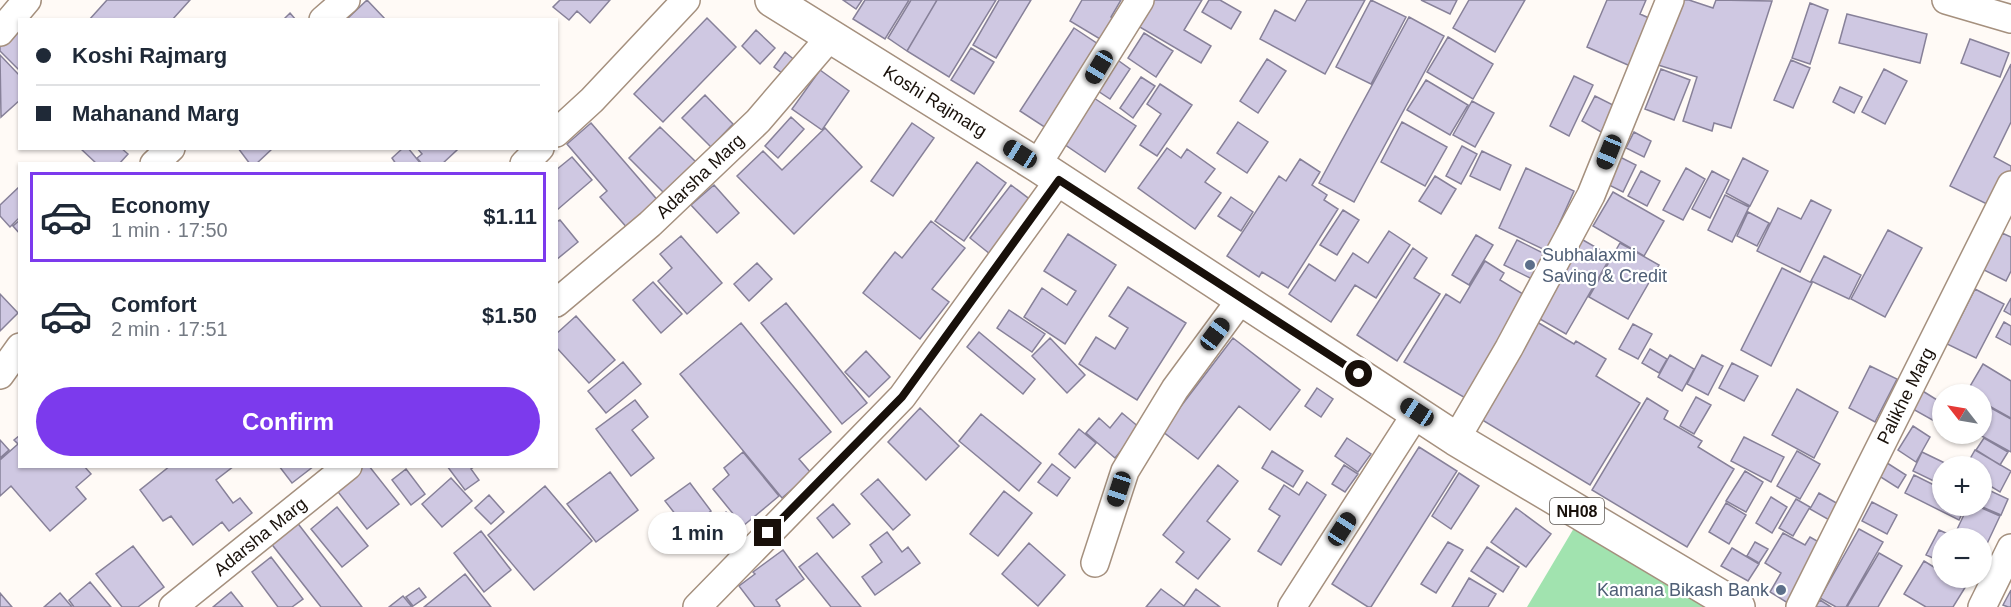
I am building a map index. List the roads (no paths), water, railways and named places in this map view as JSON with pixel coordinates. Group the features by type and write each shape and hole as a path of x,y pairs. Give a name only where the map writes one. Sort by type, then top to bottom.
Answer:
{"main road":[{"name":"Koshi Rajmarg","path":"772,0 1048,172 1456,439 1738,607"}],"street":[{"path":"0,32 27,0"},
{"path":"325,18 346,0"},
{"path":"558,131 592,100 686,0"},
{"path":"701,605 902,397 1048,172 1140,0"},
{"path":"1456,439 1509,348 1591,195 1670,0"},
{"path":"1946,0 2011,19"},
{"name":"Adarsha Marg","path":"558,301 650,224 758,121 831,36"},
{"path":"156,162 169,150"},
{"path":"526,162 538,150"},
{"name":"Palikhe Marg","path":"1800,607 2011,185"},
{"path":"1095,563 1125,471 1174,389 1242,298"},
{"path":"0,375 18,350"},
{"path":"1292,607 1417,412"},
{"name":"Adarsha Marg","path":"173,607 346,468"},
{"path":"1982,607 2011,548"}],"place":[{"name":"Subhalaxmi Saving & Credit","path":"1530,265"},
{"name":"Kamana Bikash Bank","path":"1781,590"}]}
